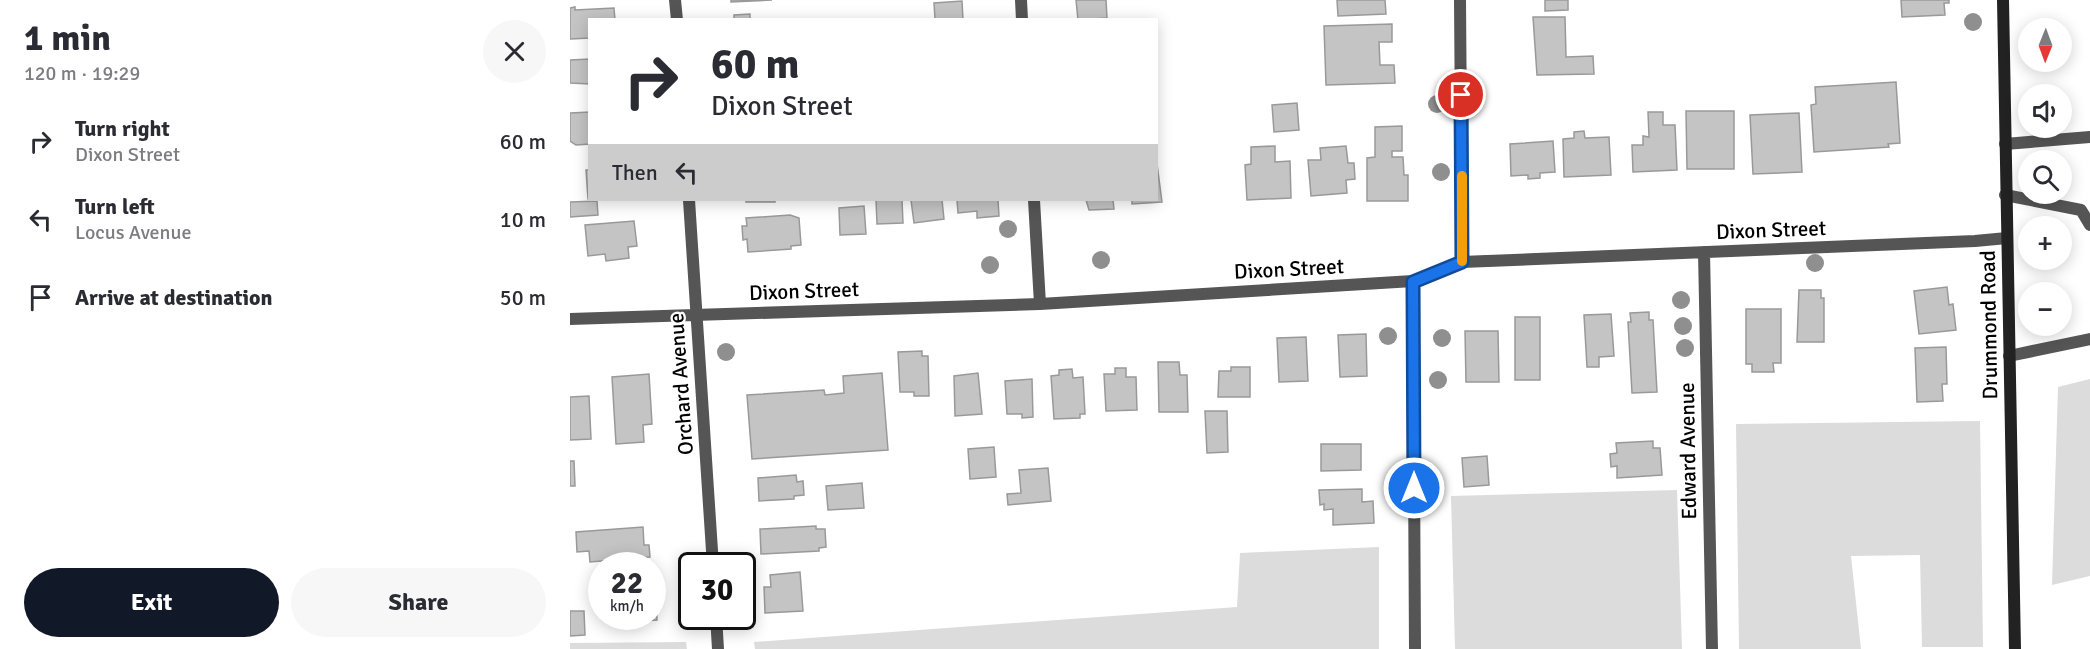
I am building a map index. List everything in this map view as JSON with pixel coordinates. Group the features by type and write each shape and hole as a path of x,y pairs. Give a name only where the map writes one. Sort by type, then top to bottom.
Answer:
{"main road":[{"name":"Drummond Road","path":"2003,0 2015,649"}],"street":[{"path":"675,0 677,18"},
{"path":"1021,0 1022,18"},
{"path":"1460,0 1462,262"},
{"path":"2005,144 2090,137"},
{"path":"2006,195 2081,210 2090,225"},
{"name":"Orchard Avenue","path":"689,201 712,552"},
{"path":"1034,201 1040,304"},
{"name":"Dixon Street","path":"570,320 696,313 1040,304 1413,282 1462,262 1975,242 2007,238"},
{"name":"Edward Avenue","path":"1704,252 1712,649"},
{"path":"1413,282 1415,649"},
{"path":"2009,356 2090,339"},
{"path":"717,630 718,649"}],"shaded area":[{"path":"2090,379 2090,576 2052,585 2058,387"},
{"path":"1980,421 1983,647 1922,647 1920,555 1851,556 1861,649 1739,649 1736,424"},
{"path":"1677,490 1682,649 1455,649 1451,496"},
{"path":"1379,547 1379,649 755,649 754,642 1237,607 1240,553"},
{"path":"686,642 687,649 570,649 570,643"}],"building":[{"path":"731,0 772,0 731,2"},
{"path":"1076,0 1106,0 1107,18 1078,18"},
{"path":"1337,0 1385,0 1386,14 1338,16"},
{"path":"1545,0 1568,0 1568,10 1545,11"},
{"path":"1901,0 1949,0 1949,3 1944,3 1945,15 1902,17"},
{"path":"962,1 963,18 935,18 934,3"},
{"path":"575,7 575,10 614,8 615,18 588,18 588,38 570,39 570,8"},
{"path":"750,14 750,18 734,18 734,15"},
{"path":"1533,17 1565,17 1566,57 1593,56 1594,74 1537,75"},
{"path":"1392,24 1392,42 1379,42 1380,65 1394,65 1395,83 1326,85 1324,26"},
{"path":"588,59 588,84 570,83 570,60"},
{"path":"1896,82 1900,143 1888,144 1889,147 1814,152 1811,105 1816,104 1815,87"},
{"path":"1297,103 1299,130 1274,132 1272,105"},
{"path":"1686,111 1734,111 1734,169 1687,169"},
{"path":"588,112 588,144 576,145 570,141 570,113"},
{"path":"1648,112 1663,112 1663,125 1675,125 1677,170 1633,172 1632,145 1643,145 1643,136 1649,137"},
{"path":"1799,113 1802,172 1753,174 1750,115"},
{"path":"1402,126 1402,151 1392,151 1392,157 1403,157 1404,175 1408,175 1408,201 1367,201 1367,158 1375,157 1375,127"},
{"path":"1584,131 1585,138 1609,137 1611,175 1564,177 1563,139 1574,138 1574,132"},
{"path":"1553,141 1555,172 1540,173 1540,178 1528,179 1528,175 1511,176 1510,144"},
{"path":"1275,146 1275,162 1290,161 1291,198 1247,200 1245,165 1251,164 1251,147"},
{"path":"1346,146 1348,163 1354,163 1355,179 1346,180 1347,193 1311,196 1308,160 1321,160 1320,148"},
{"path":"586,170 588,170 588,199"},
{"path":"1158,171 1162,202 1132,204 1132,201 1158,201"},
{"path":"597,201 598,215 570,217 570,202"},
{"path":"746,201 775,201 775,202"},
{"path":"876,201 902,201 903,223 877,224"},
{"path":"911,201 942,201 944,219 914,223"},
{"path":"957,201 998,201 999,216 977,218 977,211 958,213"},
{"path":"1086,201 1113,201 1114,209 1089,210"},
{"path":"864,206 866,234 840,235 839,208"},
{"path":"790,215 799,218 801,245 791,246 791,249 748,252 747,239 743,240 742,226 747,226 746,218"},
{"path":"634,221 637,246 628,247 629,258 606,261 605,254 588,256 585,225"},
{"path":"1947,287 1949,305 1953,304 1956,330 1919,334 1914,291"},
{"path":"1799,290 1821,290 1821,298 1824,298 1824,342 1797,342"},
{"path":"1746,309 1781,309 1781,363 1773,363 1774,372 1752,372 1752,364 1746,364"},
{"path":"1649,312 1649,320 1653,320 1657,392 1632,393 1628,322 1631,322 1630,313"},
{"path":"1611,314 1614,356 1599,357 1599,367 1587,367 1584,315"},
{"path":"1515,317 1540,317 1540,380 1515,380"},
{"path":"1465,331 1498,331 1499,382 1466,382"},
{"path":"1366,334 1367,376 1340,377 1338,335"},
{"path":"1306,337 1308,381 1279,382 1277,338"},
{"path":"1946,347 1947,384 1942,384 1943,401 1917,402 1915,348"},
{"path":"922,351 922,356 928,356 929,396 914,396 914,392 900,392 898,352"},
{"path":"1158,362 1179,362 1180,375 1187,375 1188,412 1159,412"},
{"path":"1231,367 1250,367 1250,397 1218,397 1219,371 1231,371"},
{"path":"1115,368 1126,368 1126,377 1136,377 1137,410 1106,411 1104,374 1115,374"},
{"path":"1072,369 1073,378 1083,377 1085,414 1080,414 1080,418 1054,419 1051,376 1059,375 1059,370"},
{"path":"882,373 888,450 752,459 747,395 824,390 825,395 844,393 843,376"},
{"path":"978,373 982,414 955,416 954,376"},
{"path":"649,374 652,424 643,425 644,442 616,444 612,377"},
{"path":"1032,379 1033,417 1022,418 1022,414 1007,414 1005,381"},
{"path":"589,396 591,439 570,440 570,397"},
{"path":"1205,411 1227,411 1228,452 1207,453"},
{"path":"1653,441 1653,448 1660,448 1662,475 1617,478 1617,466 1611,467 1610,454 1617,453 1616,443"},
{"path":"1321,444 1361,444 1361,470 1321,471"},
{"path":"994,447 996,477 970,479 968,449"},
{"path":"1487,456 1489,485 1464,487 1462,458"},
{"path":"570,461 574,461 575,486 570,486"},
{"path":"1048,468 1051,501 1008,505 1007,494 1021,493 1019,470"},
{"path":"796,475 797,482 803,481 804,495 794,496 794,499 759,501 758,478"},
{"path":"862,483 864,508 828,510 826,486"},
{"path":"1362,489 1362,502 1373,501 1374,523 1333,525 1333,509 1324,510 1324,504 1320,505 1319,490"},
{"path":"816,526 816,529 825,529 826,547 819,548 819,551 761,554 760,529"},
{"path":"643,527 644,545 649,545 650,552 577,552 576,532"},
{"path":"800,572 803,611 765,613 764,587 771,587 770,575"},
{"path":"570,611 584,611 585,635 570,636"}],"slow traffic":[{"path":"1462,176 1462,261"}],"route":[{"path":"1414,488 1413,282 1462,262 1461,95"}]}
